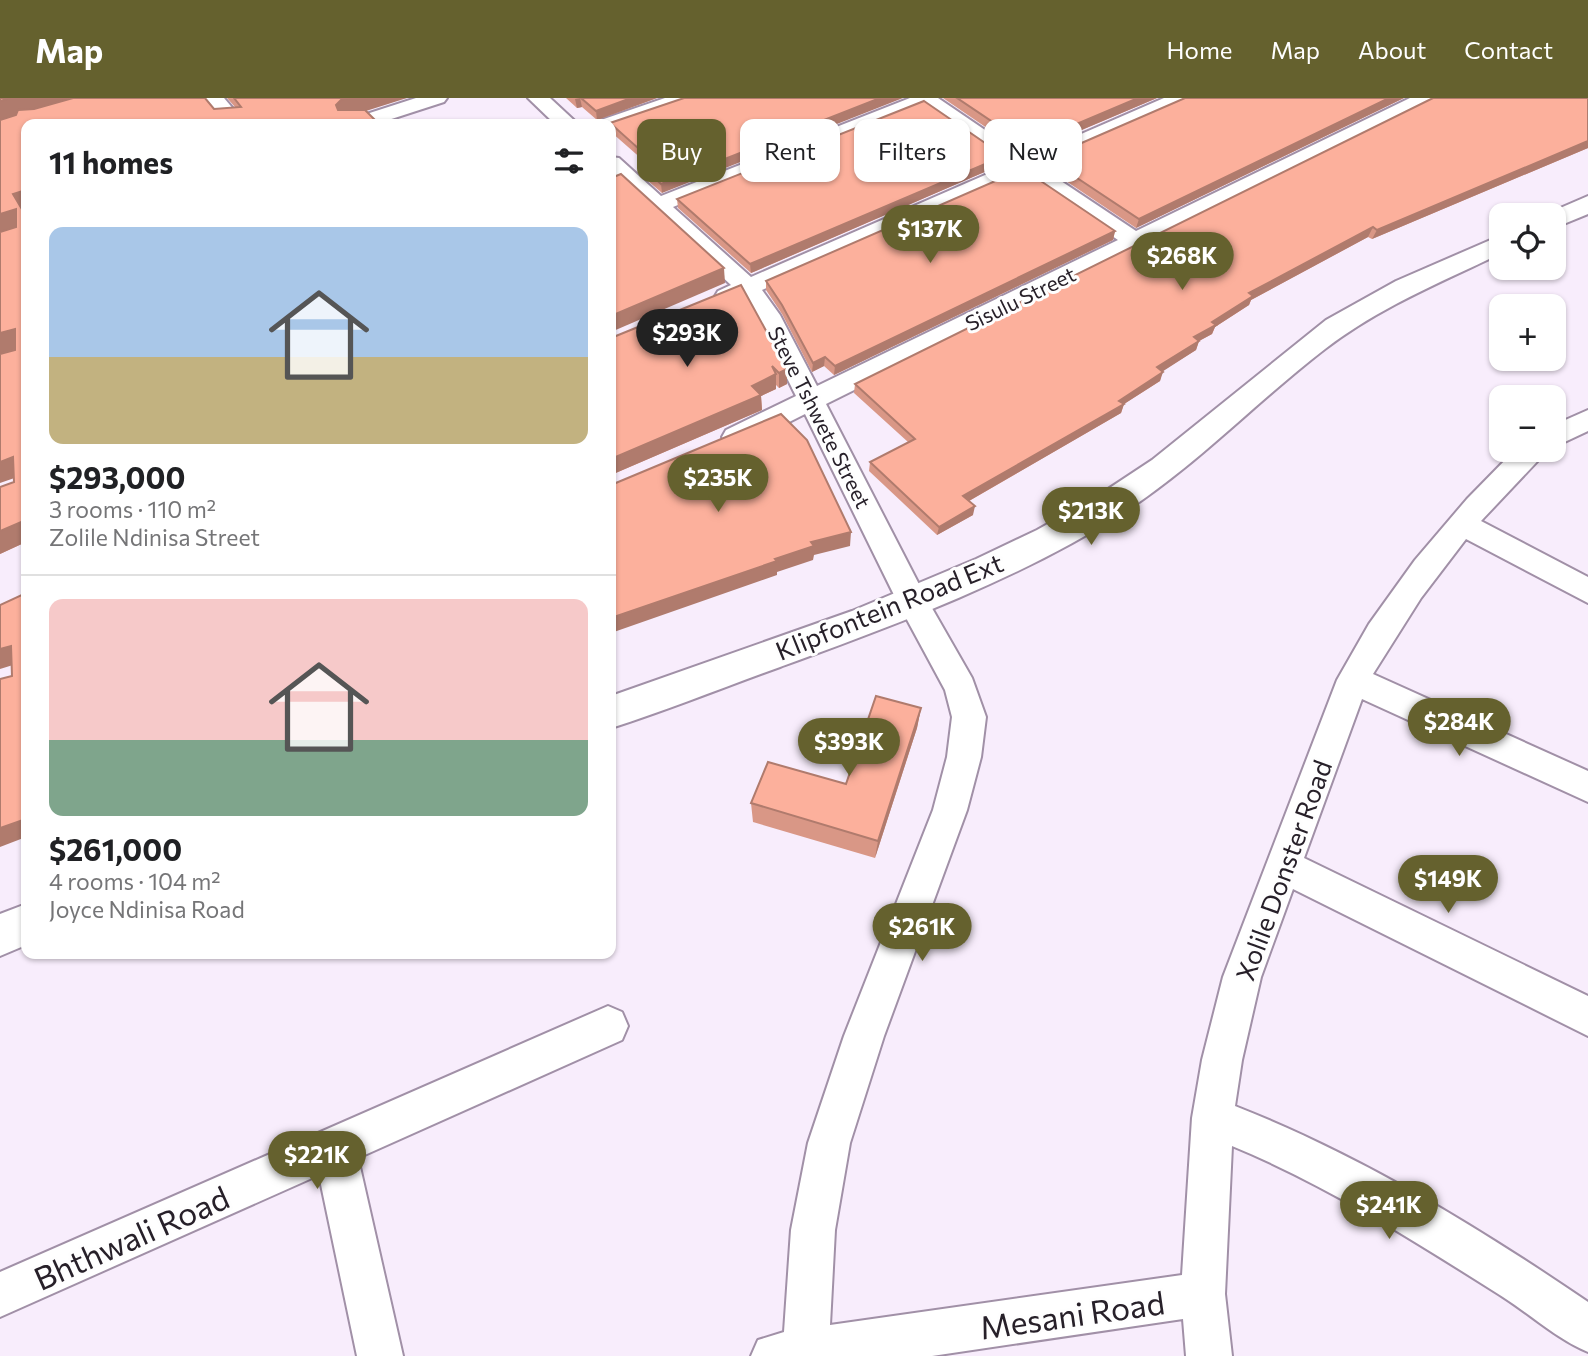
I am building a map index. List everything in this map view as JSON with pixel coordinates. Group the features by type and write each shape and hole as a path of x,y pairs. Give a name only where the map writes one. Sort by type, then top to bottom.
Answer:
{"street":[{"path":"213,98 231,119"},
{"path":"371,119 437,98"},
{"path":"538,98 561,119"},
{"path":"616,121 684,98"},
{"path":"659,205 925,98 984,139"},
{"path":"1082,140 1181,98"},
{"name":"Sisulu Street","path":"710,448 1426,98"},
{"name":"Steve Tshwete Street","path":"616,173 659,205 748,287 782,339 913,603 961,688 969,718 964,757 950,810 885,979 829,1143 795,1354"},
{"path":"710,303 986,182"},
{"path":"1046,182 1136,242"},
{"path":"1566,214 1588,204"},
{"name":"Klipfontein Road Ext","path":"616,710 913,603 1040,543 1110,505 1162,471 1316,342 1362,310 1489,249"},
{"path":"1566,431 1588,419"},
{"name":"Xolile Donster Road","path":"1209,1356 1203,1294 1213,1118 1242,977 1353,680 1404,595 1462,524 1520,462"},
{"path":"1462,524 1588,591"},
{"path":"1353,680 1588,787"},
{"path":"1283,866 1588,1016"},
{"path":"0,935 21,927"},
{"name":"Bhthwali Road","path":"0,1295 608,1026"},
{"path":"1213,1118 1298,1152 1520,1282 1588,1329"},
{"path":"334,1149 380,1356"},
{"name":"Mesani Road","path":"795,1354 1203,1294"}],"building":[{"path":"73,98 205,98 214,109 241,107 234,98 349,98 336,105 338,110 365,110 374,119 21,119 21,192 13,194 21,208 21,522 0,531 0,487 14,482 13,457 0,462 0,354 15,350 15,329 0,333 0,232 16,227 16,209 0,214 0,120 16,115 18,110 34,109"},
{"path":"581,98 631,98 596,111"},
{"path":"684,98 880,98 827,119 740,119 740,153 726,158 726,119 637,119 637,147 616,128 616,121"},
{"path":"957,98 1138,98 1082,122 1082,119 988,119"},
{"path":"1185,98 1389,98 1139,219 1082,181 1082,143"},
{"path":"1433,98 1588,98 1588,141 1377,230 1373,227 1249,293 1253,296 1212,322 1216,325 1194,337 1199,341 1157,367 1163,372 1119,401 1124,404 963,496 975,506 939,527 870,462 915,439 855,384"},
{"path":"924,101 950,119 879,119"},
{"path":"854,129 854,182 943,182 750,264 677,199 726,182 726,180 740,174 740,182 840,182 840,134"},
{"path":"970,133 984,142 984,165 970,170"},
{"path":"621,174 724,268 616,314 616,176"},
{"path":"993,182 1042,182 1115,231 835,366 825,357 813,363 766,281"},
{"path":"741,285 787,369 779,373 772,366 776,374 752,386 761,395 616,457 616,336"},
{"path":"781,414 807,440 851,532 811,542 814,546 775,559 777,561 616,616 616,483"},
{"path":"21,595 21,821 0,828 0,679 12,676 11,646 0,649 0,605"},
{"path":"876,696 921,708 878,841 751,803 768,762 846,784"}]}
